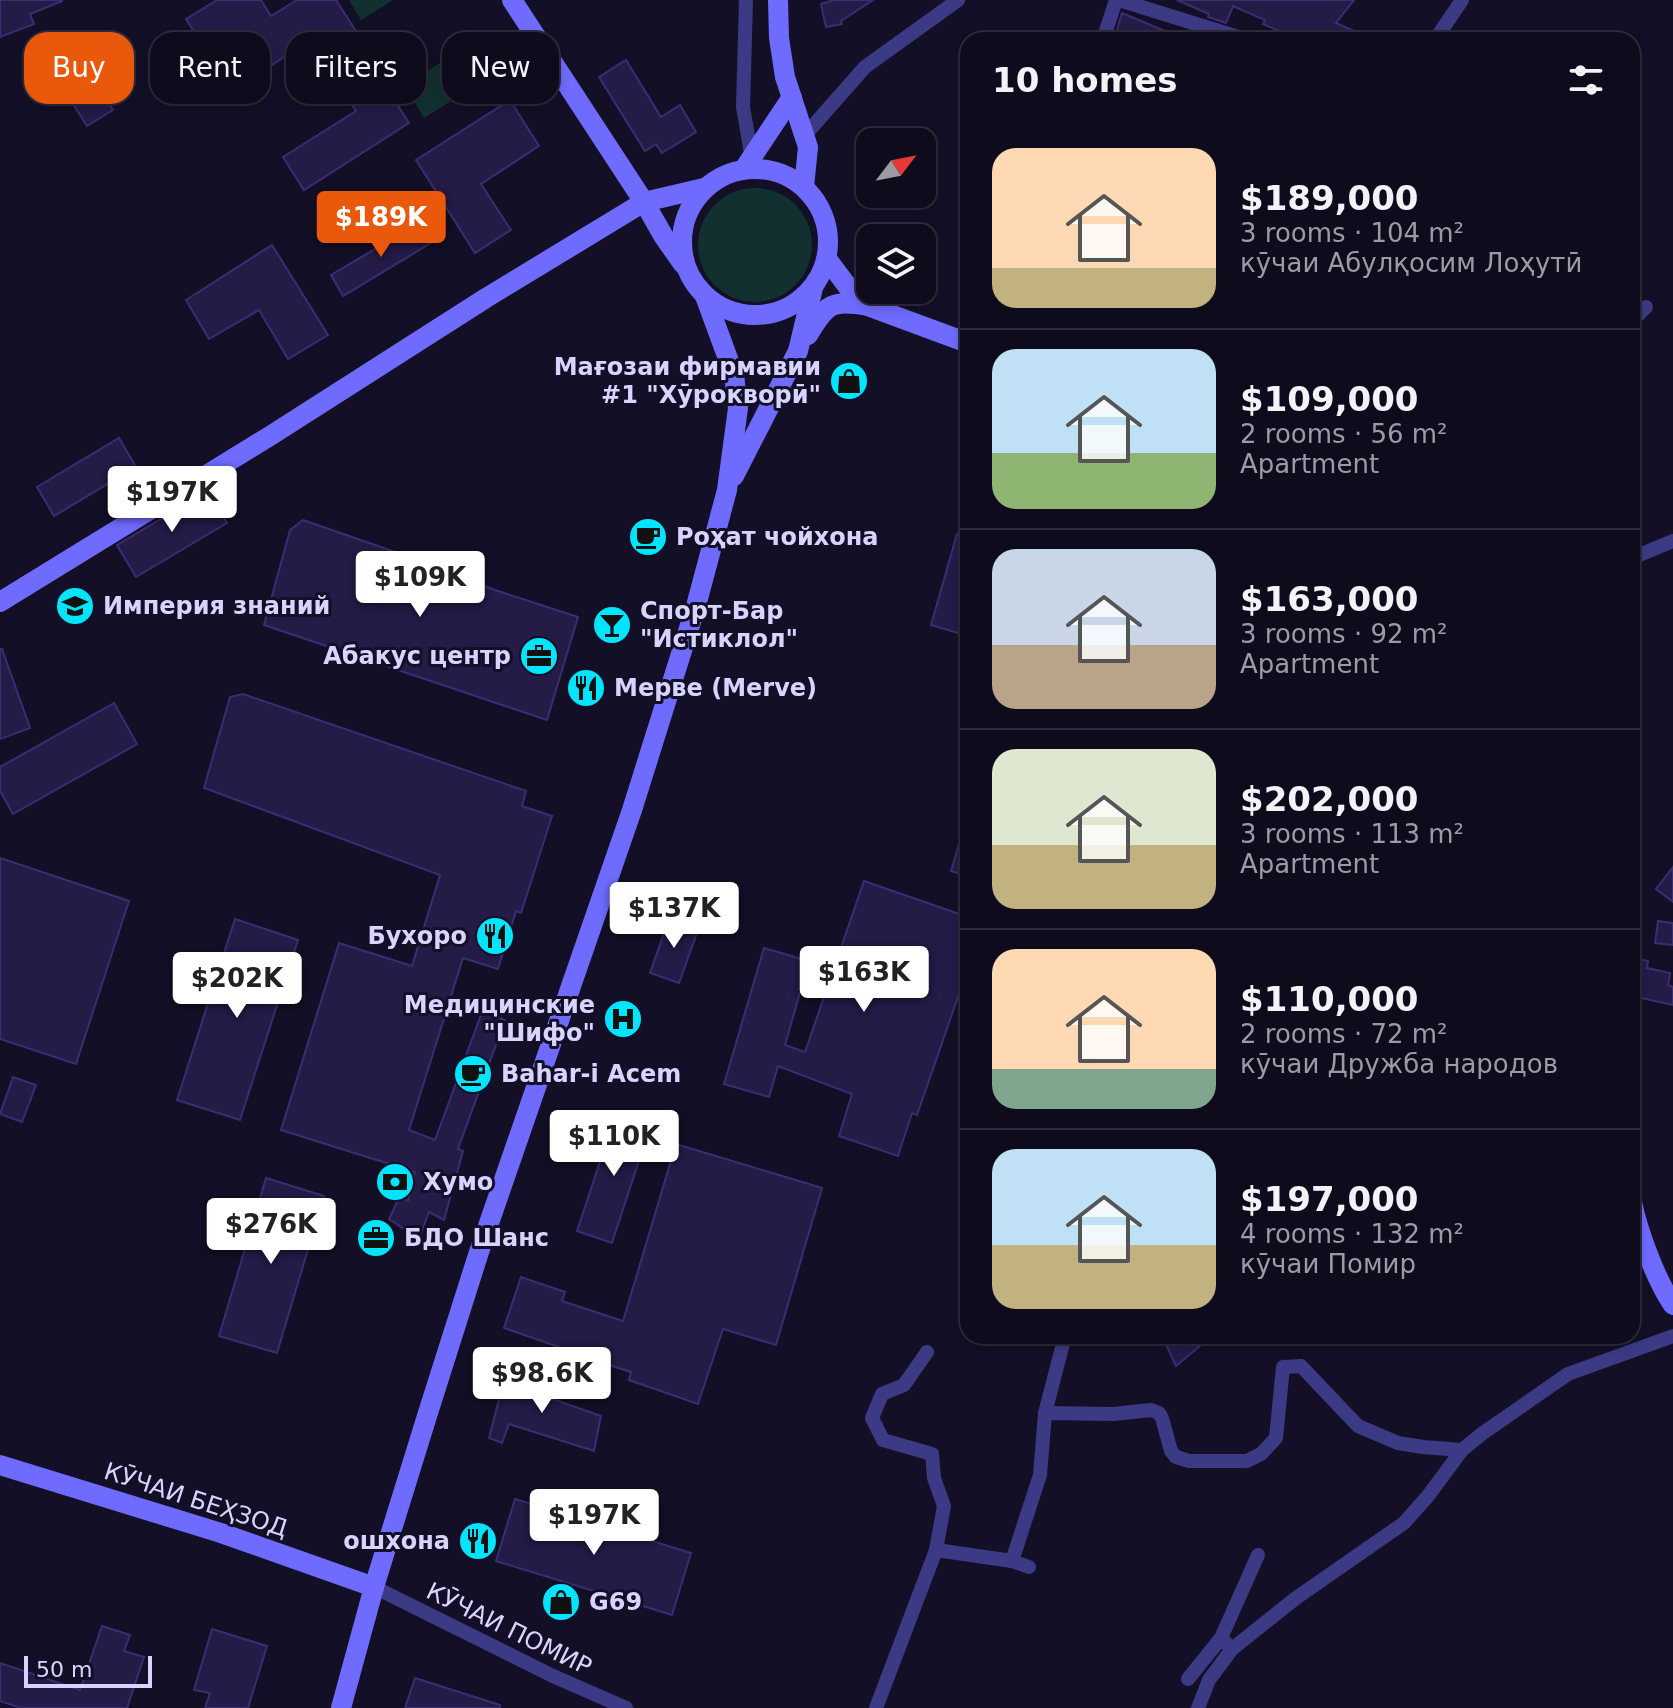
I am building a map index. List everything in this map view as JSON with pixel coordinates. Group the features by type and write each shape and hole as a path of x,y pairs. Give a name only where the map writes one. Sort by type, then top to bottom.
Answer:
{"main road":[{"path":"341,1708 374,1587 479,1252 632,810 696,606 727,490 738,408 734,375 705,296 512,0"},
{"path":"778,0 779,38 785,77 808,147 804,187"},
{"path":"685,267 681,246 683,224 691,204 704,188 748,164 792,97"},
{"path":"748,164 776,171 804,187 817,202 825,220 829,239 827,259 813,288 798,351"},
{"path":"0,602 644,202 704,188"},
{"path":"827,259 848,287 868,306"},
{"path":"705,296 731,312 761,316 790,307 813,288"},
{"path":"727,490 798,351 819,315 834,305 846,301 868,306 960,340"},
{"path":"1640,1231 1673,1305"},
{"name":"КӮЧАИ БЕҲЗОД","path":"0,1465 221,1533 374,1587"}],"street":[{"path":"746,0 743,107 748,164"},
{"path":"805,135 865,67 958,0"},
{"path":"1106,32 1118,0 1222,32"},
{"path":"1440,32 1462,0"},
{"path":"1640,313 1646,307"},
{"path":"1640,555 1673,541"},
{"path":"1188,1679 1226,1643 1404,1523 1462,1450 1483,1433 1568,1374 1673,1336"},
{"path":"1012,1561 1040,1475 1045,1413 1063,1344"},
{"path":"876,1708 936,1550 944,1506 934,1478 932,1454 883,1440 872,1418 882,1394 904,1385 927,1352"},
{"path":"1045,1413 1113,1414 1151,1410 1162,1418 1171,1451 1176,1457 1189,1461 1247,1461 1261,1454 1276,1438 1283,1367 1301,1366 1358,1426 1398,1443 1462,1450"},
{"path":"936,1550 1012,1561 1029,1567"},
{"path":"1198,1708 1258,1555"},
{"name":"КӮЧАИ ПОМИР","path":"374,1587 553,1676 626,1708"}],"green space":[{"path":"349,0 393,0 361,20"},
{"path":"442,62 442,104 446,104 424,118 416,104 426,104 426,72"},
{"path":"755,188 777,192 796,204 808,223 812,245 808,267 796,286 777,298 755,302 733,298 714,286 702,267 698,245 702,223 714,204 733,192"}],"building":[{"path":"0,0 62,1 30,14 34,24 0,37"},
{"path":"217,0 261,0 271,16 297,0 336,0 356,32 286,32 286,56 270,66 270,32 194,32 186,19"},
{"path":"834,0 873,0 841,21 842,24 826,27 821,4"},
{"path":"1177,0 1354,0 1336,23 1356,32 1282,32 1263,24 1265,20 1233,6 1226,23 1208,17 1209,14"},
{"path":"1122,13 1167,32 1116,32"},
{"path":"626,60 661,117 680,105 696,132 662,153 656,144 645,151 599,77"},
{"path":"73,104 109,104 113,110 87,126"},
{"path":"352,104 397,104 409,123 304,190 283,157 356,111"},
{"path":"504,104 513,104 539,146 481,184 511,230 475,253 416,160"},
{"path":"419,223 431,243 343,296 331,275"},
{"path":"272,245 328,335 288,359 259,310 209,339 186,300"},
{"path":"119,438 136,467 54,516 37,487"},
{"path":"208,491 227,523 136,577 117,545"},
{"path":"303,520 578,617 547,720 264,625 290,530"},
{"path":"957,534 960,535 960,634 931,625"},
{"path":"0,649 30,728 0,739"},
{"path":"243,694 526,791 522,806 552,816 521,913 516,911 498,969 463,958 409,1130 435,1140 482,1012 505,1020 458,1149 463,1151 444,1220 429,1212 419,1239 389,1219 400,1196 408,1201 415,1172 281,1130 339,943 412,966 440,875 204,788 230,697"},
{"path":"114,703 137,744 13,814 0,791 0,767"},
{"path":"960,841 960,874 951,871"},
{"path":"0,858 129,901 76,1064 0,1039"},
{"path":"1673,867 1673,902 1656,889"},
{"path":"864,881 960,914 960,991 917,1115 912,1113 898,1156 839,1136 852,1094 778,1066 769,1097 724,1084 764,948 809,961 785,1045 805,1052"},
{"path":"670,916 699,927 679,983 650,973"},
{"path":"235,919 298,940 240,1120 177,1100"},
{"path":"1658,921 1673,923 1673,945 1655,943"},
{"path":"1640,959 1648,961 1647,968 1670,973 1668,985 1673,987 1673,1005 1640,998"},
{"path":"13,1077 36,1085 22,1122 0,1114"},
{"path":"616,1113 651,1124 612,1243 577,1231"},
{"path":"676,1144 822,1188 776,1345 723,1329 698,1404 629,1380 631,1372 504,1328 521,1277 565,1292 562,1301 623,1321"},
{"path":"266,1178 324,1196 277,1353 219,1336"},
{"path":"1166,1344 1202,1344 1176,1366"},
{"path":"508,1365 526,1374 521,1388 601,1416 594,1451 509,1424 502,1443 489,1438"},
{"path":"515,1499 691,1553 672,1615 496,1561"},
{"path":"102,1626 130,1635 124,1651 144,1657 127,1708 21,1708 0,1701 0,1663 80,1690"},
{"path":"212,1629 267,1646 248,1708 205,1708 210,1693 194,1690"},
{"path":"415,1678 500,1705 500,1708 405,1708"}],"place":[{"name":"Мағозаи фирмавии #1 \"Хӯрокворӣ\"","path":"849,381"},
{"name":"Роҳат чойхона","path":"648,537"},
{"name":"Империя знаний","path":"75,606"},
{"name":"Спорт-Бар \"Истиклол\"","path":"612,625"},
{"name":"Абакус центр","path":"539,656"},
{"name":"Мерве (Merve)","path":"586,688"},
{"name":"Бухоро","path":"495,936"},
{"name":"Медицинские \"Шифо\"","path":"623,1019"},
{"name":"Bahar-i Acem","path":"473,1074"},
{"name":"Хумо","path":"395,1182"},
{"name":"БДО Шанс","path":"376,1238"},
{"name":"ошхона","path":"478,1541"},
{"name":"G69","path":"561,1602"}]}
